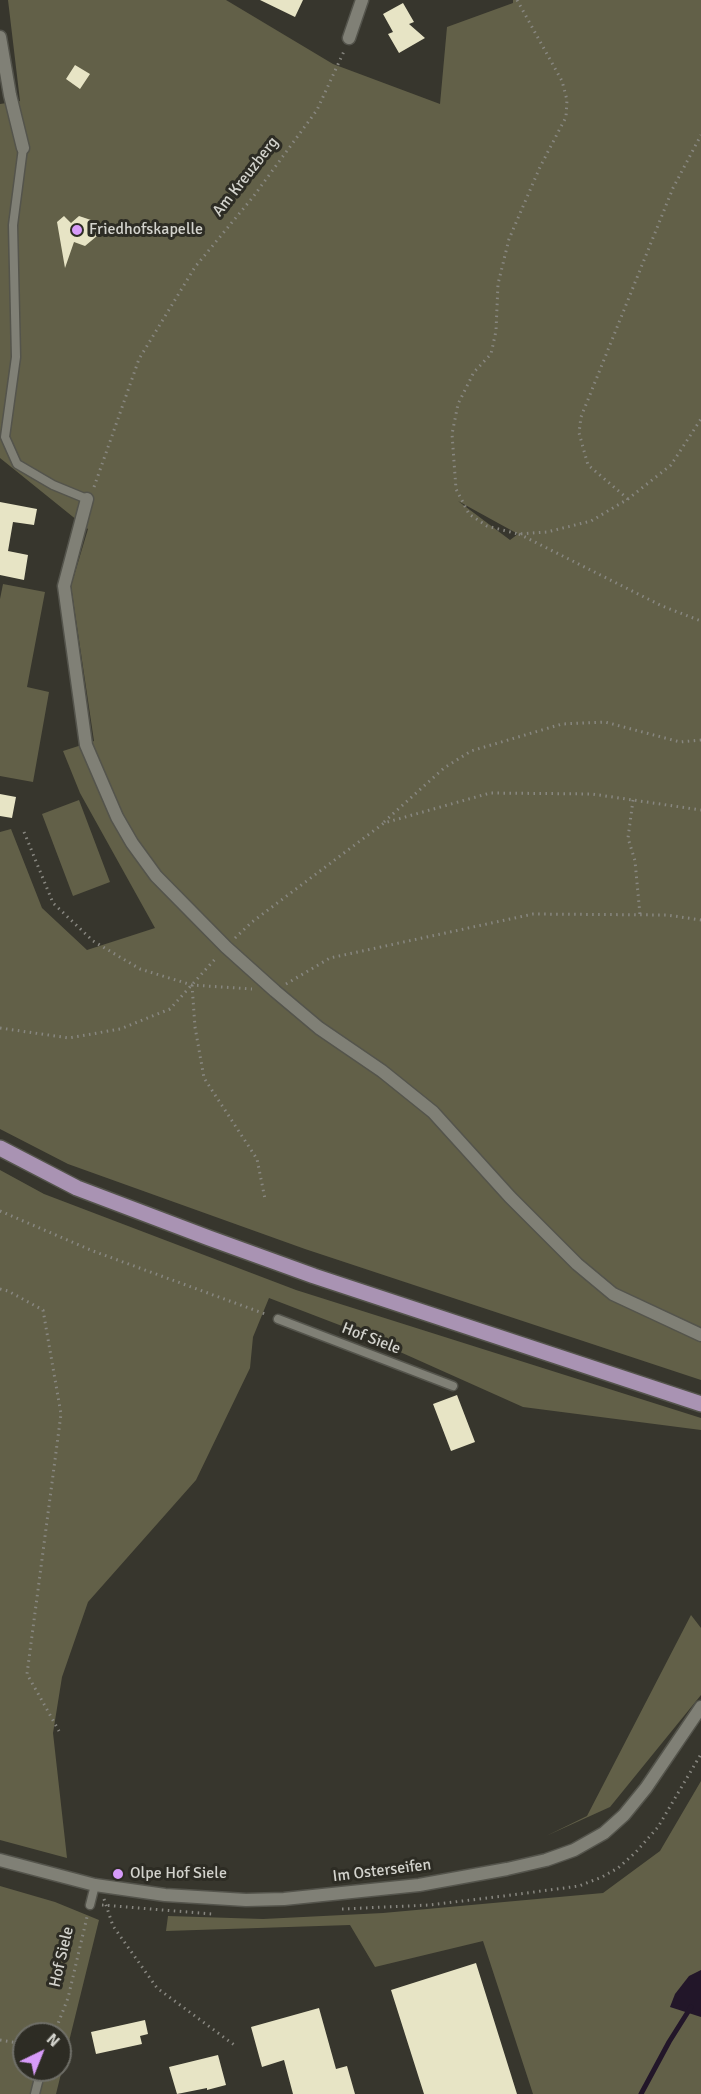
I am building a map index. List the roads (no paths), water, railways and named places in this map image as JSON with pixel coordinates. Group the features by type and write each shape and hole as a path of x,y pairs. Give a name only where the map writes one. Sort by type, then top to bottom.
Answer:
{"main road":[{"path":"0,1148 77,1188 209,1238 314,1276 701,1404"}],"street":[{"path":"349,38 362,0"},
{"path":"0,37 23,148"},
{"path":"87,499 64,586 86,745 113,807 132,843 156,876 226,947 275,991 319,1028 382,1071 433,1112 577,1264 613,1294 701,1335"},
{"name":"Im Osterseifen","path":"0,1860 95,1885 165,1895 197,1898 284,1899 419,1885 546,1860 574,1850 604,1833 624,1815 646,1788 701,1707"}],"lane":[{"path":"23,148 14,225 16,357 5,436 17,464 53,485 87,499"},
{"name":"Hof Siele","path":"278,1319 453,1386"},
{"path":"90,1905 95,1885"}],"waterway":[{"path":"641,2094 691,2007"}],"place":[{"name":"Friedhofskapelle","path":"77,230"},
{"name":"Olpe Hof Siele","path":"118,1874"}]}
